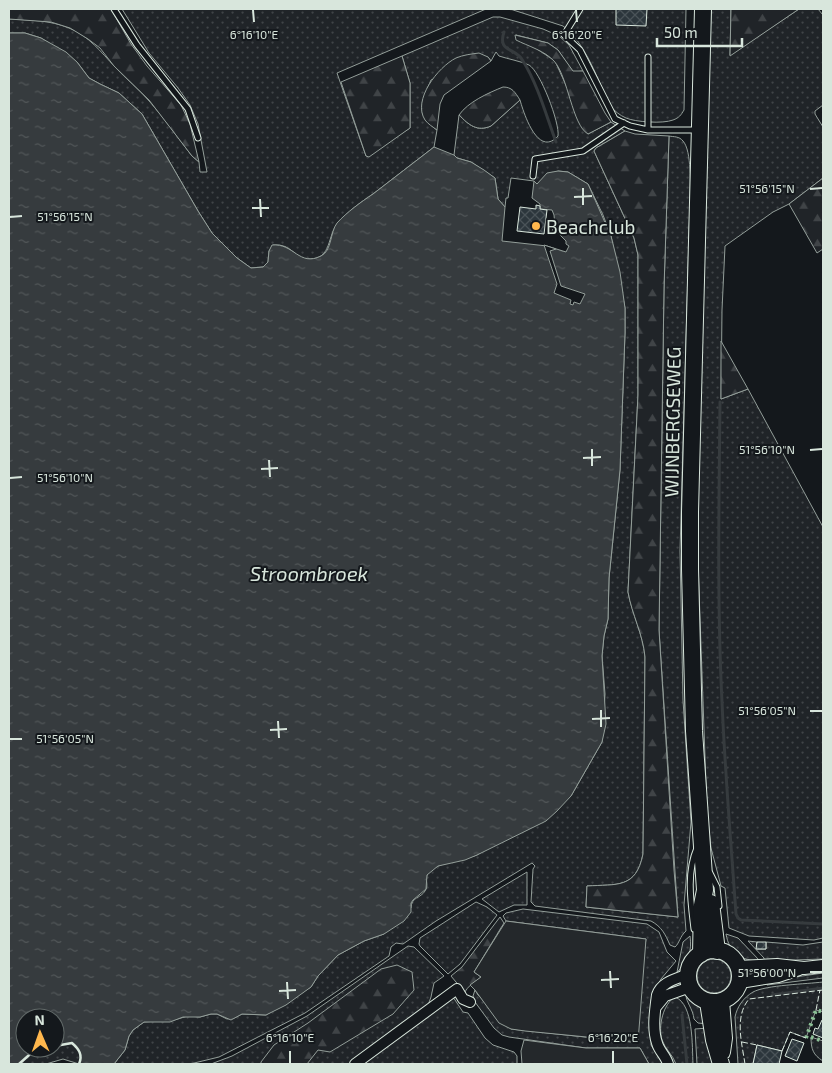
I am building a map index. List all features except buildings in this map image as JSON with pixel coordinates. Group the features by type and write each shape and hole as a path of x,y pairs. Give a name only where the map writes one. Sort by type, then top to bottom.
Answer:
{"main road":[{"name":"WIJNBERGSEWEG","path":"701,954 702,905 705,890 694,731 690,569 704,9"},
{"name":"WIJNBERGSEWEG","path":"705,890 711,904 717,951"},
{"path":"717,951 730,956 739,974 733,994 714,1002 695,994 689,980 690,966 701,954 717,951"},
{"path":"714,1002 724,1038 721,1062"}],"street":[{"path":"739,974 778,976 804,968 823,966"},
{"path":"668,1064 655,1037 656,995 661,987 689,980"},
{"path":"355,1064 458,989 463,999 470,1002"}],"lane":[{"path":"114,9 136,45 188,109 198,138"},
{"path":"580,9 564,35 580,50 615,119 630,126 648,130 700,130"},
{"path":"648,57 648,130"},
{"path":"533,176 535,159 583,151 624,123"},
{"name":"WIJNBERGSEWEG","path":"701,954 693,919 691,876 693,857 702,836"},
{"name":"WIJNBERGSEWEG","path":"704,863 717,887 719,914"},
{"path":"717,951 721,930"}],"green space":[{"path":"9,9 111,9 131,44 147,66 181,105 190,124 199,162 192,156 149,100 114,66 100,48 70,28 51,22 9,19"},
{"path":"122,9 486,9 337,73 366,156 410,128 410,83 402,56 493,17 500,17 543,29 559,36 569,45 583,71 573,72 558,50 548,43 516,35 555,61 588,134 611,122 625,131 594,151 634,238 638,255 638,395 628,592 645,657 643,854 636,873 630,879 616,884 587,886 586,907 678,917 659,630 664,288 669,136 680,138 686,146 690,169 690,200 680,551 683,700 691,822 684,905 686,931 675,947 670,945 663,931 651,921 535,906 531,902 533,869 535,866 532,863 436,921 403,944 396,943 391,947 389,956 305,1013 219,1057 190,1064 114,1064 125,1050 133,1030 144,1022 174,1020 188,1016 200,1017 211,1014 217,1014 227,1019 242,1014 266,1015 311,987 318,976 338,955 364,941 384,934 411,908 414,900 425,891 427,875 430,871 442,865 477,855 571,796 602,742 605,694 602,656 608,619 609,578 620,470 625,333 625,308 611,236 588,184 568,172 558,171 537,184 534,181 511,178 505,207 498,199 495,178 471,162 457,158 454,155 459,115 466,122 477,128 486,128 491,126 520,100 533,132 538,138 544,142 551,141 558,136 556,120 544,87 529,65 499,56 496,52 491,61 488,57 431,80 422,107 425,118 437,130 434,147 346,215 335,228 326,251 322,255 317,258 305,259 285,246 273,245 269,251 268,262 263,267 251,268 237,258 212,233 142,114 119,93 89,78 77,62 41,38 25,33 9,33 9,19 54,23 83,35 150,102 192,156 199,162 200,172 207,172 198,124 190,105 149,53"},
{"path":"510,9 686,9 684,110 681,115 663,122 636,121 621,116 610,106 591,63 571,33 563,26"},
{"path":"711,9 731,9 730,55 799,9 818,9 823,15 823,105 815,111 815,114 823,127 823,178 789,204 773,212 725,246 721,399 748,389 823,527 823,938 814,940 749,936 729,928 725,888 721,886 711,848 707,812 698,563 698,494"},
{"path":"731,9 799,9 730,56"},
{"path":"515,35 548,43 558,50 573,71 583,71 611,122 588,134 578,121 563,77 554,61 541,52 516,40"},
{"path":"479,53 488,57 491,61 444,95 440,104 437,130 425,120 422,112 424,94 435,76 449,62 461,56"},
{"path":"402,56 410,83 410,128 369,157 366,156 341,82"},
{"path":"503,87 513,90 520,100 491,126 477,128 466,122 459,115 473,102"},
{"path":"625,131 635,134 669,136 664,288 659,630 678,917 586,907 587,886 616,884 630,879 636,873 643,854 645,657 628,592 638,395 638,255 634,238 594,151"},
{"path":"823,178 823,249 817,253 789,204"},
{"path":"721,341 748,389 721,399"},
{"path":"527,872 527,905 514,905 499,912 482,899"},
{"path":"476,902 487,907 497,915 460,964 448,974 420,946 420,938"},
{"path":"523,909 647,924 659,932 667,952 676,961 661,979 651,1000 651,1045 663,1064 649,1064 640,1048 586,1048 509,1037 502,1035 494,1028 475,1002 473,996 475,990 511,1029 631,1042 646,939 506,921 503,916 506,913"},
{"path":"500,917 504,923 474,972 481,977 469,986 464,994 451,976 462,967"},
{"path":"726,934 738,938 760,961 753,961 737,955 730,946"},
{"path":"690,936 689,956 677,972 683,942"},
{"path":"748,941 757,942 757,949 766,949 766,942 803,945 823,942 823,959 764,961 764,958"},
{"path":"408,946 414,947 444,976 434,983 427,1008 350,1064 211,1064 232,1056 307,1016"},
{"path":"714,959 726,964 731,976 726,988 714,993 702,988 697,976 702,964"},
{"path":"397,965 412,972 414,990 393,1014 330,1052 318,1050 307,1064 261,1064 274,1045 308,1023 381,969"},
{"path":"823,973 823,978 767,985 767,981"},
{"path":"823,982 823,1012 816,1010 806,1038 790,1032 782,1051 757,1045 753,1064 738,1064 735,1017 739,1006 746,997 753,992 767,988"},
{"path":"686,995 695,999 701,1006 707,1024 698,1023 694,1019"},
{"path":"453,997 463,1012 468,1013 485,1038 493,1045 514,1052 517,1056 517,1064 362,1064"},
{"path":"675,997 686,1008 689,1017 693,1064 676,1064 662,1040 662,1016 667,1005"},
{"path":"708,1028 713,1064 697,1064 695,1029"},
{"path":"811,1037 823,1041 823,1061 813,1051"},
{"path":"72,1043 80,1052 79,1064 63,1059 46,1064 19,1064 26,1058 65,1058 65,1044"}],"shaded area":[{"path":"506,921 646,939 638,1042 525,1031 511,1029 499,1023 470,985 481,977 474,972"},
{"path":"524,1040 586,1048 640,1048 649,1064 522,1064 521,1051"}],"water":[{"name":"Stroombroek","path":"9,33 25,33 41,38 66,52 77,62 89,78 119,93 142,114 212,233 237,258 251,268 263,267 268,262 269,251 272,245 286,247 307,259 313,259 325,254 335,227 341,219 354,207 434,147 457,158 471,162 495,178 498,199 505,207 502,241 547,246 566,252 569,246 566,244 566,241 558,233 552,232 555,226 552,210 540,209 540,204 532,198 534,181 537,184 547,173 558,171 568,172 588,184 611,236 620,272 625,308 625,333 620,470 609,578 608,619 602,656 606,724 602,742 571,796 546,821 465,860 438,866 427,875 426,889 413,900 411,912 404,921 384,934 364,941 338,955 318,976 311,987 286,1005 266,1015 242,1014 231,1020 217,1014 211,1014 200,1017 183,1017 170,1022 144,1022 133,1030 125,1050 114,1064 79,1064 80,1052 72,1043 65,1044 65,1008 15,1008 15,1058 26,1058 19,1064 9,1064"}],"pier":[{"path":"544,245 556,249 550,251 561,286 585,294 580,304 574,302 573,305 570,304 571,300 554,293 557,284"}],"waterway":[{"path":"504,32 503,43 505,47 520,57 533,80 556,142"},
{"path":"720,402 720,664 736,914 741,920 823,924"},
{"path":"772,995 823,988"},
{"path":"682,1015 687,1064"}],"hedge":[{"path":"806,1038 816,1010 823,1012"},
{"path":"811,1037 823,1041"}],"fence":[{"path":"816,1010 820,990"},
{"path":"745,1064 740,1022 744,1006 749,999 823,990"},
{"path":"782,1051 790,1032 806,1038"},
{"path":"742,1042 757,1045"}],"wall":[{"path":"65,1044 72,1043 80,1052 79,1064"},
{"path":"19,1064 26,1058"}],"place":[{"name":"Beachclub","path":"536,226"}]}
